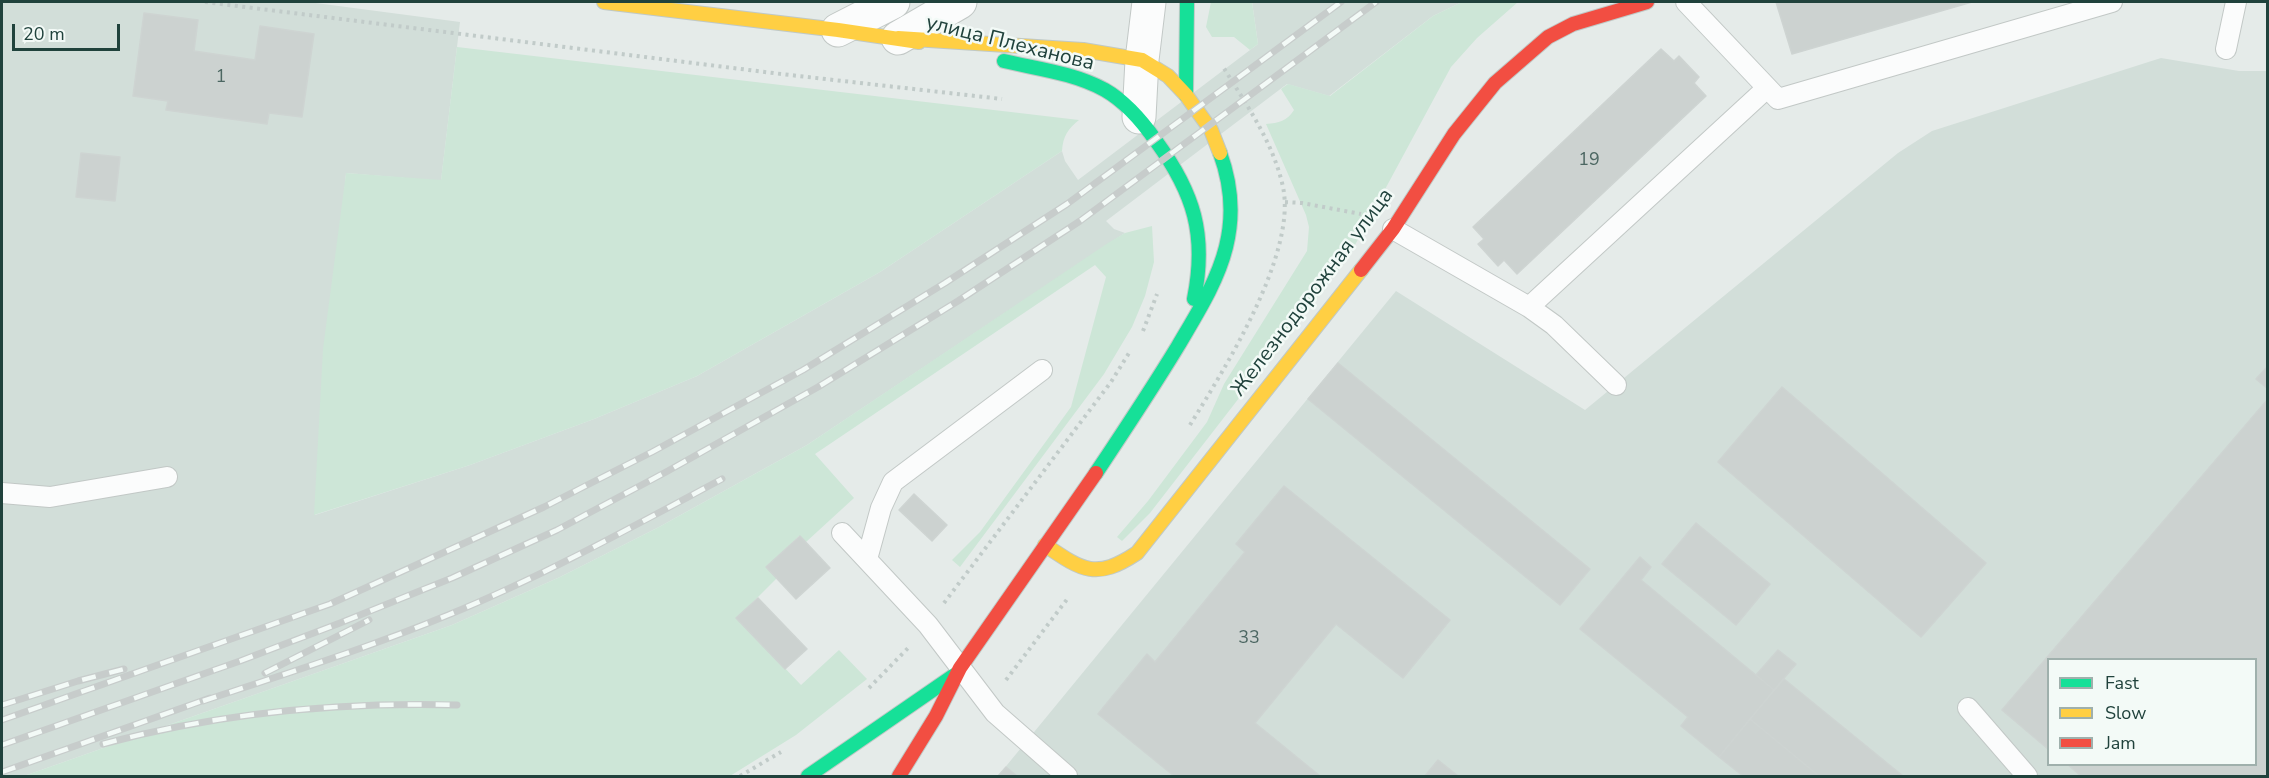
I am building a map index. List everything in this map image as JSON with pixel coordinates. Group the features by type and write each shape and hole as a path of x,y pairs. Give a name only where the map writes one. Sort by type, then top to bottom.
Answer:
{"main road":[{"name":"улица Плеханова","path":"604,2 898,38 1083,50 1142,60"},
{"path":"1186,95 1187,2"},
{"name":"Железнодорожная улица","path":"1045,545 1074,565 1090,570 1106,570 1121,565 1137,553 1393,229 1454,134 1495,83 1548,37 1573,24 1647,2"},
{"name":"улица Плеханова","path":"898,38 1076,78 1104,89 1139,117"},
{"path":"898,777 936,716 959,671 1139,410 1179,344 1217,273 1226,247 1230,219 1227,174 1211,130 1186,95 1168,76 1142,60"},
{"path":"1139,117 1177,171 1195,216 1199,253 1197,289 1179,344"},
{"path":"808,777 959,671"}],"street":[{"path":"838,30 894,2"},
{"path":"898,38 960,2"},
{"path":"1139,117 1142,60 1149,2"}],"lane":[{"path":"1548,37 1589,2"},
{"path":"1686,2 1778,99 2112,2"},
{"path":"2226,49 2236,2"},
{"path":"1529,306 1767,88"},
{"path":"1393,229 1529,306 1554,325 1616,385"},
{"path":"867,559 881,508 893,482 1042,370"},
{"path":"2,493 50,496 167,477"},
{"path":"842,533 928,625 959,671 995,713 1067,777"},
{"path":"1968,708 2027,777"}],"path":[{"path":"205,2 770,73 1011,100"},
{"path":"1284,202 1302,203 1371,216"},
{"path":"1142,332 1159,287"},
{"path":"864,692 911,646 928,625 1111,382 1130,352"},
{"path":"740,777 790,747"}],"shaded area":[{"path":"2,2 308,2 460,22 441,181 346,173 315,515 470,465 594,419 697,376 880,272 1062,151 1065,161 1078,180 1258,44 1252,2 1462,2 1433,16 1329,96 1287,84 1106,221 1114,229 1125,233 807,445 659,527 560,577 452,625 24,776 2,776"},
{"path":"2161,58 2239,71 2267,71 2267,776 998,776 1396,291 1585,410 1898,153 1932,131"}],"green space":[{"path":"1211,2 1252,2 1258,44 1250,50 1234,37 1212,37 1206,27"},
{"path":"1462,2 1518,2 1477,38 1451,67 1349,256 1150,513 1122,541 1117,537 1148,501 1207,422 1224,384 1307,251 1309,227 1306,215 1266,124 1282,121 1294,110 1281,89 1288,84 1330,96 1433,16"},
{"path":"457,47 1079,120 1067,133 1062,151 880,272 697,376 594,419 470,465 314,515 323,349 346,173 441,180"},
{"path":"1152,226 1154,262 1145,296 1132,327 1104,374 960,567 952,560 980,532 1071,407 1106,277 1095,265 815,454 854,498 806,542 799,536 767,567 777,578 737,618 801,685 839,650 867,679 796,735 730,776 24,776 452,625 560,577 659,527 807,445 1108,243 1125,233"}],"building":[{"path":"1776,2 1972,2 1792,54"},
{"path":"144,13 198,20 194,51 255,60 260,26 314,34 302,117 269,113 267,124 166,110 168,101 133,96"},
{"path":"1661,49 1674,61 1679,56 1699,77 1694,83 1706,96 1517,274 1504,260 1498,266 1478,244 1484,239 1473,227"},
{"path":"81,153 120,157 115,201 76,197"},
{"path":"1338,363 1590,569 1560,605 1308,399"},
{"path":"2268,366 2268,389 2256,379"},
{"path":"1782,387 1986,563 1921,637 1718,462"},
{"path":"2268,399 2268,776 2081,776 2069,766 2257,766 2257,658 2047,658 2047,748 2002,710"},
{"path":"1284,486 1450,620 1403,678 1336,624 1255,723 1320,776 1174,776 1098,714 1147,654 1155,662 1245,552 1236,544"},
{"path":"914,494 947,525 932,541 899,510"},
{"path":"1696,523 1770,584 1736,625 1662,564"},
{"path":"800,536 830,568 796,599 766,567"},
{"path":"1640,557 1651,567 1641,580 1774,690 1719,757 1681,726 1688,717 1580,629"},
{"path":"758,598 807,649 785,669 736,618"},
{"path":"1778,650 1796,664 1774,690 1756,675"},
{"path":"1784,679 1903,776 1819,776 1750,719"},
{"path":"1750,719 1819,776 1743,776 1719,757"},
{"path":"1438,760 1458,776 1425,776"},
{"path":"1006,767 1017,776 998,776"}],"railway":[{"path":"2,720 330,604 544,507 652,452 803,370 945,283 1067,204 1341,2"},
{"path":"2,745 240,661 452,578 557,530 666,472 818,387 958,301 1080,221 1376,2"},
{"path":"203,701 357,650 483,600 587,550 722,479"},
{"path":"265,673 369,620"},
{"path":"2,705 124,669"},
{"path":"2,772 210,698"},
{"path":"103,744 190,724 278,712 367,705 457,705"}],"traffic: fast":[{"path":"1186,95 1187,2"},
{"path":"1004,61 1056,72 1093,84 1120,100 1145,126 1180,179 1194,216 1199,255 1194,299"},
{"path":"1096,473 1178,346 1217,273 1226,247 1231,211 1227,176 1220,153"},
{"path":"808,776 956,674"}],"traffic: slow":[{"path":"604,2 919,42"},
{"path":"898,38 1083,50 1142,60 1168,76 1186,95 1211,130 1220,153"},
{"path":"1045,545 1070,561 1090,569 1111,567 1137,553 1361,270"}],"traffic: jam":[{"path":"1361,270 1393,229 1454,134 1495,83 1548,37 1573,24 1647,2"},
{"path":"899,776 936,716 960,668 1096,473"}]}
